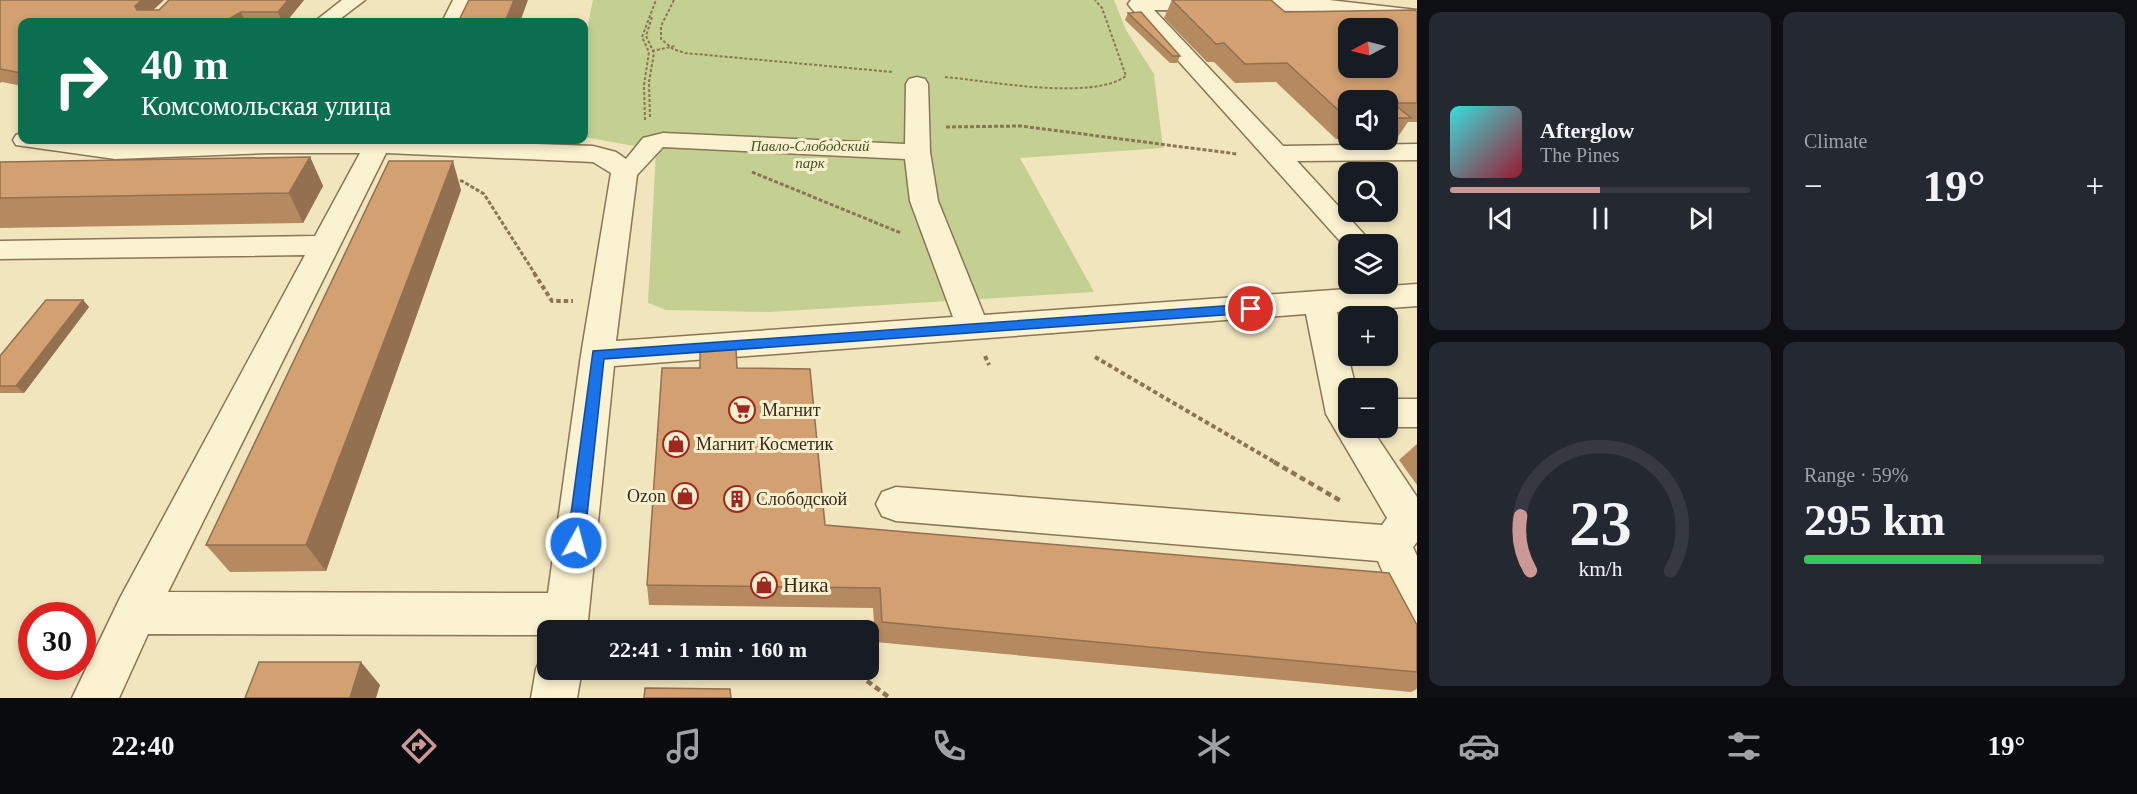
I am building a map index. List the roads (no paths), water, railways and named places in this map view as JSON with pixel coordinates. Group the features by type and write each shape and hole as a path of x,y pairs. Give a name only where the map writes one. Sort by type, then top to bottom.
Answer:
{"street":[{"path":"330,18 356,0"},
{"path":"454,18 463,0"},
{"path":"1350,234 1138,4 1305,3 1397,11 1417,16"},
{"path":"918,84 917,140 924,201 974,328"},
{"path":"0,135 18,138"},
{"path":"624,173 642,158 645,148 652,142 674,140 917,140"},
{"path":"55,144 92,150 184,144"},
{"path":"94,698 135,613 325,245 386,144"},
{"path":"406,144 593,154 607,157 618,164 624,173 598,355 566,620"},
{"path":"1280,159 1417,152"},
{"path":"0,250 325,245"},
{"path":"598,355 1320,304 1404,289"},
{"path":"1320,304 1338,378"},
{"path":"1398,413 1417,413"},
{"path":"1360,438 1410,520 1395,539"},
{"path":"896,504 1395,539"},
{"path":"1395,539 1417,604"},
{"path":"135,613 537,621"},
{"path":"554,698 557,680"}],"place":[{"name":"Магнит","path":"742,410"},
{"name":"Магнит Косметик","path":"676,444"},
{"name":"Ozon","path":"685,496"},
{"name":"Слободской","path":"737,499"},
{"name":"Ника","path":"764,585"}],"park label":[{"name":"Павло-Слободский парк","path":"810,154"}]}
